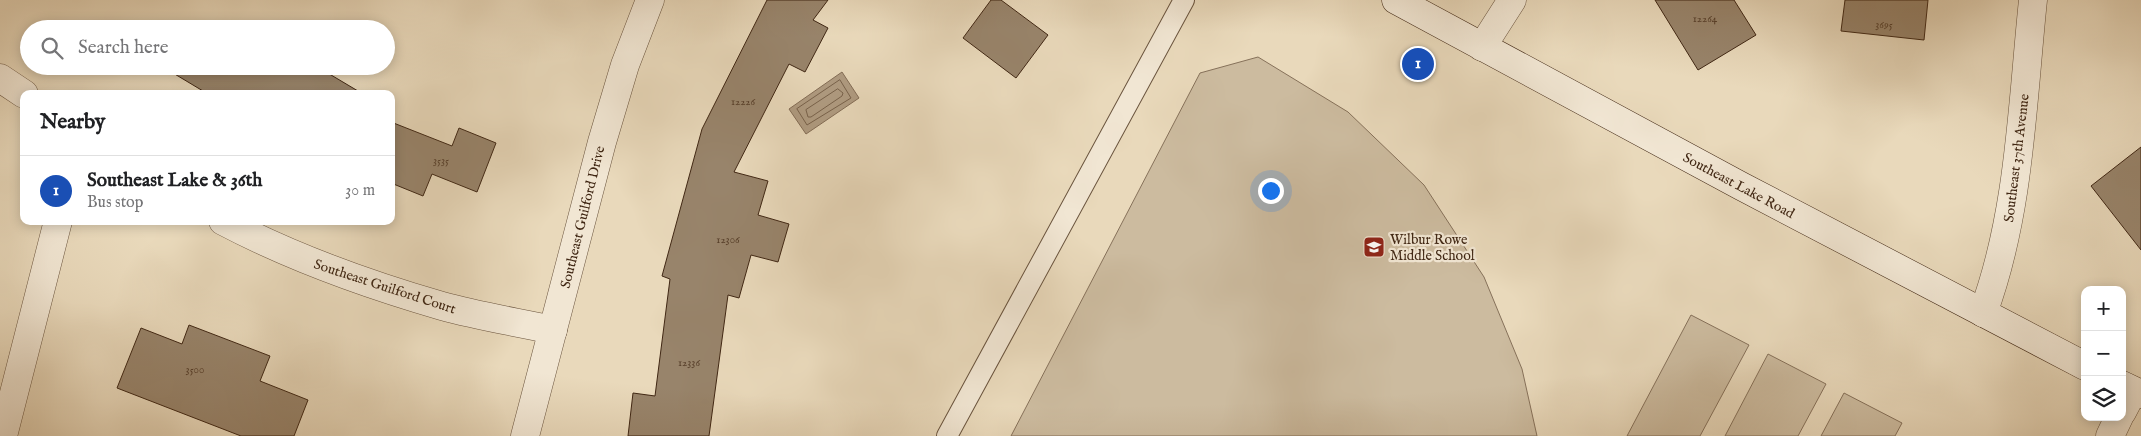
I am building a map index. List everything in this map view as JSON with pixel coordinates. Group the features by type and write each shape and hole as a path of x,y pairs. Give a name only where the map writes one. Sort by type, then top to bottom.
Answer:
{"street":[{"name":"Southeast Guilford Drive","path":"525,436 602,142 625,65 650,0"},
{"name":"Southeast Lake Road","path":"1396,0 2081,364"},
{"path":"1482,47 1512,0"},
{"name":"Southeast 37th Avenue","path":"1983,313 2001,258 2013,198 2033,0"},
{"path":"0,78 20,91"},
{"path":"3,436 57,225"},
{"name":"Southeast Guilford Court","path":"231,225 288,254 350,278 444,306 553,330"},
{"path":"2110,436 2117,421"}],"lane":[{"path":"947,436 1184,0"}],"shaded area":[{"path":"1258,57 1348,112 1424,185 1484,277 1522,369 1537,436 1011,436 1200,73"},
{"path":"1691,315 1749,345 1700,436 1627,436"},
{"path":"1768,354 1826,384 1798,436 1725,436"},
{"path":"1844,393 1902,423 1895,436 1821,436"}],"water":[{"path":"842,72 859,98 806,134 789,109"}],"building":[{"path":"767,0 828,0 813,20 828,28 805,72 789,64 734,172 768,181 758,215 789,224 778,262 751,255 739,298 728,295 709,436 628,436 633,393 655,396 670,279 662,276 702,129"},
{"path":"991,0 1001,0 1048,35 1016,78 963,38"},
{"path":"1655,0 1734,0 1756,35 1698,70"},
{"path":"1845,0 1928,0 1924,40 1841,31"},
{"path":"176,75 331,75 356,90 201,90"},
{"path":"395,124 452,146 459,128 496,143 477,192 432,174 423,196 395,185"},
{"path":"2141,147 2141,250 2091,186"},
{"path":"189,325 270,356 260,381 308,400 294,436 241,436 117,388 141,328 182,344"}],"place":[{"name":"Southeast Lake & 36th","path":"1418,64"},
{"name":"Wilbur Rowe Middle School","path":"1374,247"}]}
